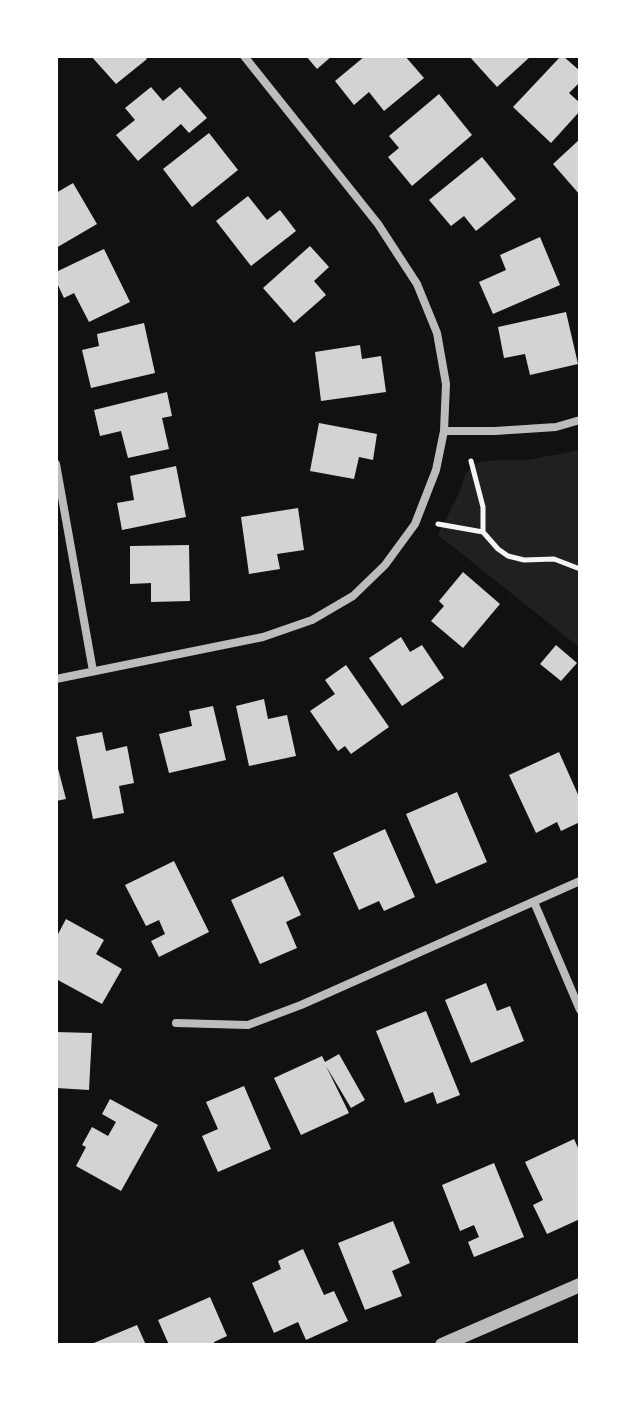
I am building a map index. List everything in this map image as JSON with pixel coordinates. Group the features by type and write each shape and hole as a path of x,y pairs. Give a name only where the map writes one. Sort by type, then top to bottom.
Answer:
{"street":[{"path":"56,679 263,637 312,620 353,596 385,565 415,524 436,470 444,431 446,384 437,333 417,284 378,224 244,56"},
{"path":"444,431 556,427 580,420"},
{"path":"56,464 93,671"},
{"path":"176,1023 248,1025 301,1005 580,881"},
{"path":"534,902 580,1010"},
{"path":"442,1345 580,1285"}],"path":[{"path":"471,461 483,507 483,532"},
{"path":"438,524 483,532 508,556 524,560 554,559 580,569"}],"shaded area":[{"path":"580,450 580,648 438,535 466,473 475,464 527,460"}],"building":[{"path":"91,56 144,56 147,59 116,84"},
{"path":"306,56 332,56 317,69"},
{"path":"365,56 405,56 424,78 384,111 369,92 354,105 335,81"},
{"path":"469,56 531,56 497,87"},
{"path":"561,56 580,71 580,82 569,93 580,103 580,111 551,143 513,107"},
{"path":"151,87 163,101 180,87 207,118 189,133 181,124 138,161 116,135 135,120 125,108"},
{"path":"439,94 472,135 412,186 388,157 399,148 389,136"},
{"path":"209,133 238,170 192,207 163,169"},
{"path":"580,139 580,195 553,164"},
{"path":"482,157 516,199 476,231 464,216 451,226 429,200"},
{"path":"73,183 97,224 56,248 56,193"},
{"path":"248,196 267,220 280,210 296,231 251,266 216,221"},
{"path":"540,237 560,285 493,314 479,282 506,270 500,255"},
{"path":"310,246 329,267 314,281 326,295 294,323 263,288"},
{"path":"104,249 130,302 89,322 74,293 64,298 56,281 56,272"},
{"path":"566,312 578,364 530,375 525,354 504,358 498,327"},
{"path":"144,323 155,373 91,388 82,350 99,346 97,334"},
{"path":"360,345 362,359 381,356 386,392 321,401 315,352"},
{"path":"167,392 172,416 162,418 169,449 128,458 121,431 100,436 94,410"},
{"path":"319,423 377,434 373,460 359,457 354,479 310,471"},
{"path":"176,466 186,517 122,530 117,503 134,500 130,476"},
{"path":"298,508 304,550 277,554 280,569 249,574 241,517"},
{"path":"189,545 190,601 151,602 151,583 130,584 130,546"},
{"path":"463,572 500,604 463,648 431,621 444,606 439,601"},
{"path":"401,637 410,652 422,645 444,678 402,706 369,658"},
{"path":"556,645 577,663 561,681 540,664"},
{"path":"346,665 389,727 351,754 345,746 338,751 310,711 335,694 325,680"},
{"path":"264,699 268,719 287,715 296,756 249,766 236,706"},
{"path":"213,706 226,760 169,773 159,734 192,726 189,711"},
{"path":"102,732 106,751 127,746 134,783 119,786 124,813 93,819 76,737"},
{"path":"559,752 580,799 580,822 561,831 557,822 536,833 509,775"},
{"path":"56,761 66,799 56,801"},
{"path":"457,792 487,862 436,884 406,814"},
{"path":"385,829 415,897 384,911 379,901 359,910 333,853"},
{"path":"174,861 209,932 159,957 151,941 165,934 159,920 146,926 125,885"},
{"path":"283,876 301,915 286,922 297,948 260,964 231,900"},
{"path":"66,919 104,940 96,954 122,969 102,1004 56,979 56,938"},
{"path":"486,983 497,1011 510,1006 524,1041 471,1063 445,1000"},
{"path":"426,1011 460,1095 437,1104 433,1092 405,1103 376,1031"},
{"path":"56,1032 92,1033 89,1090 56,1088"},
{"path":"339,1054 365,1100 351,1108 326,1066 349,1113 301,1135 274,1078 322,1056 325,1062"},
{"path":"244,1086 271,1149 218,1172 202,1136 218,1129 206,1102"},
{"path":"110,1099 158,1125 121,1191 76,1166 86,1147 82,1145 92,1127 108,1136 116,1122 102,1114"},
{"path":"574,1139 580,1152 580,1219 547,1234 533,1205 543,1200 525,1162"},
{"path":"494,1163 524,1237 474,1257 468,1242 479,1237 474,1225 460,1231 442,1185"},
{"path":"393,1221 410,1263 392,1271 402,1296 365,1310 338,1243"},
{"path":"303,1249 324,1295 334,1291 348,1321 306,1340 298,1322 274,1333 252,1283 281,1269 278,1261"},
{"path":"210,1297 227,1336 214,1342 215,1345 169,1345 158,1320"},
{"path":"137,1325 146,1345 89,1345"}]}
